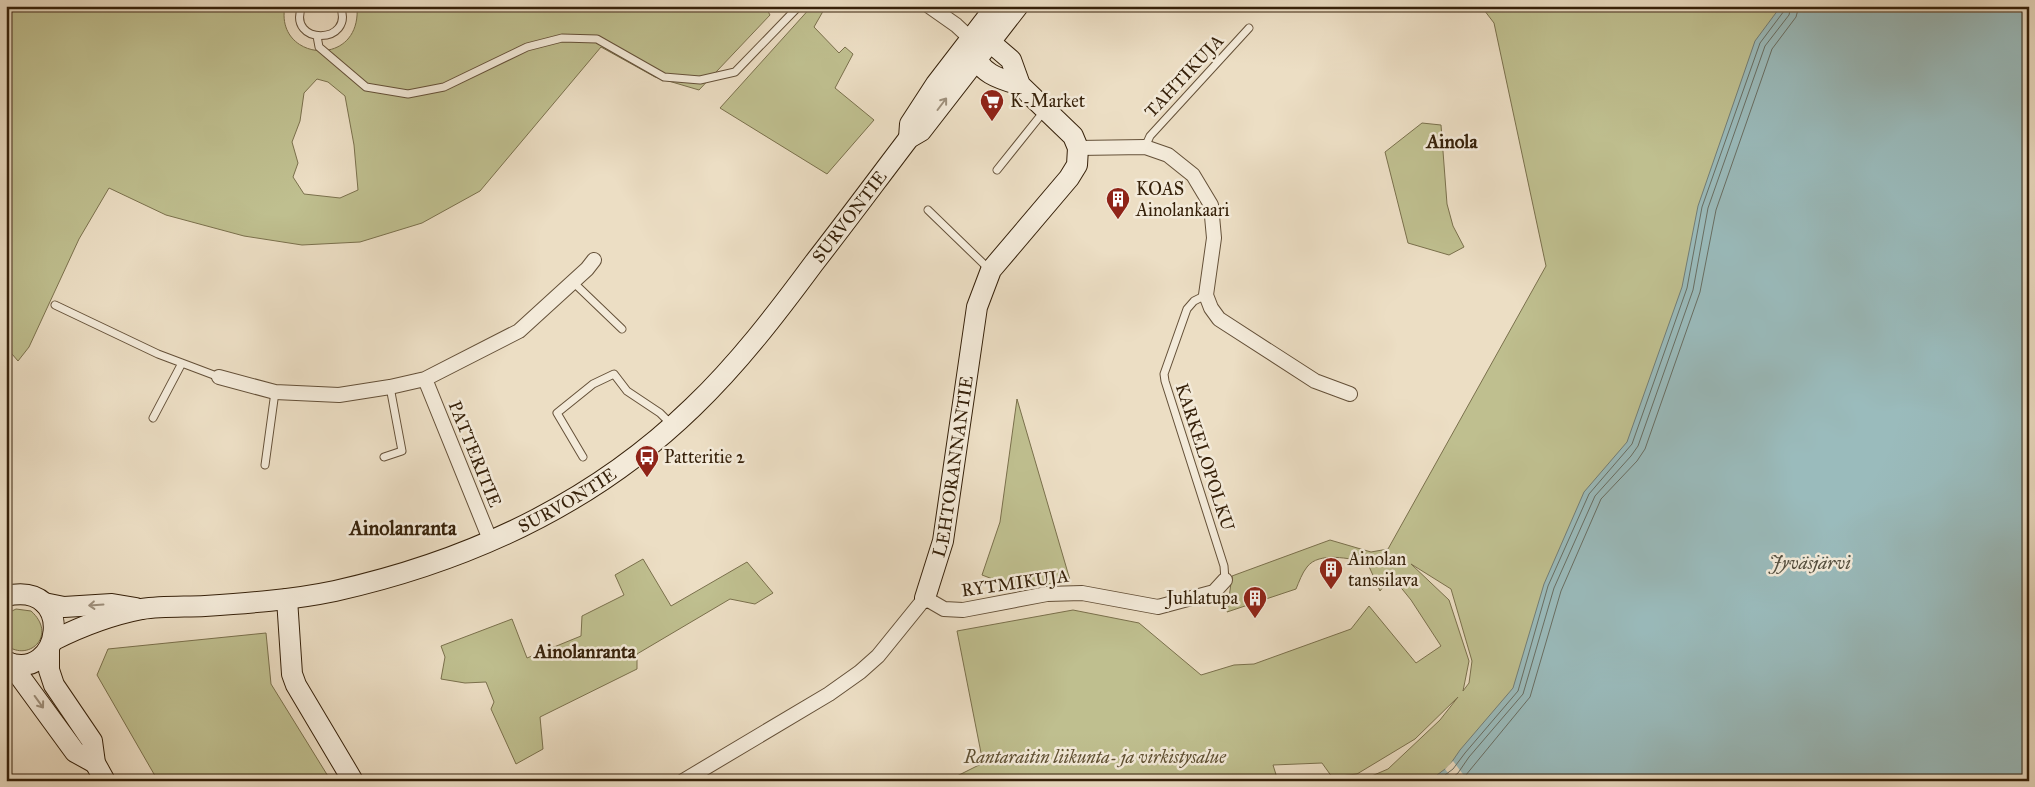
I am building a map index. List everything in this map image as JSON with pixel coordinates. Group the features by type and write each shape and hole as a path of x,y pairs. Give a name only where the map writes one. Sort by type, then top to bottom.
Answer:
{"main road":[{"name":"SURVONTIE","path":"908,138 910,124 936,84 996,6"},
{"name":"SURVONTIE","path":"8,663 21,665 32,662 42,657 52,644 84,625 144,609 287,599 331,592 410,572 464,554 525,526 607,477 647,448 673,426 720,380 790,296 908,138 921,131 1018,6"},
{"path":"1020,85 996,78 976,61 971,39 990,42 1011,60 1020,85 1073,136 1078,148"},
{"name":"LEHTORANNANTIE","path":"925,598 943,541 977,307 991,270 1069,178 1077,165 1078,148"},
{"name":"SURVONTIE","path":"10,589 36,597 44,603 64,607 112,604 144,609"},
{"path":"287,599 292,674 296,685 353,781"},
{"path":"44,603 53,616 55,624 49,670 54,685 92,741 95,763 105,781"},
{"path":"8,663 75,752 95,763"}],"street":[{"path":"929,6 956,25 971,39"},
{"path":"1078,148 1145,147 1168,155 1193,175 1212,205 1214,238 1206,295 1211,308 1219,319 1315,381 1350,394"},
{"path":"220,377 276,392 339,395 425,379 519,331 573,282 594,260"},
{"name":"PATTERITIE","path":"425,379 491,542"},
{"name":"RYTMIKUJA","path":"925,598 944,609 963,610 1047,594 1082,593 1158,607 1214,592 1225,580"},
{"name":"LEHTORANNANTIE","path":"683,781 829,694 860,672 878,656 925,598"}],"lane":[{"path":"302,6 300,18 302,25 306,30 317,36 330,35 336,31 342,18 340,6"},
{"path":"317,36 319,47 366,87 408,94 444,87 527,47 562,38 597,39 664,77 700,80 735,72 799,6"},
{"name":"TAHTIKUJA","path":"1145,147 1150,136 1249,28"},
{"path":"997,170 1045,109"},
{"path":"928,210 991,270"},
{"path":"573,282 622,329"},
{"name":"KARKELOPOLKU","path":"1206,295 1194,301 1187,309 1164,374 1164,381 1224,566 1225,580"},
{"path":"55,305 141,347 220,377"},
{"path":"153,418 182,363"},
{"path":"583,457 557,413 593,384 614,374 627,390 660,413 673,426"},
{"path":"384,457 402,451 390,387"},
{"path":"265,465 276,392"}],"green space":[{"path":"6,6 285,6 285,24 292,38 304,47 319,51 334,49 346,41 355,27 357,6 765,6 770,15 699,90 655,77 601,47 480,191 422,223 360,242 302,245 244,236 166,215 109,188 79,239 29,347 18,361 6,347 6,76 10,57 6,41","holes":["317,79 328,82 345,96 354,145 358,190 340,198 304,194 293,177 298,163 292,142 300,121 304,93"]},
{"path":"812,6 826,6 814,27 839,53 845,47 853,54 835,88 874,120 827,174 720,108"},
{"name":"Rantaraitin liikunta- ja virkistysalue","path":"1481,6 1869,6 1538,781 1360,781 1388,769 1440,720 1458,697 1415,739 1357,774 1332,777 1322,763 1273,765 1278,781 947,781 983,763 957,631 1073,610 1139,623 1201,675 1234,665 1254,664 1351,629 1369,606 1416,663 1441,646 1411,600 1390,574 1380,591 1367,562 1352,559 1335,557 1319,559 1307,567 1296,589 1227,612 1232,576 1330,540 1371,552 1388,549 1546,266 1494,23","holes":["1411,564 1451,589 1472,661 1469,683 1463,691 1469,661 1449,600"]},
{"path":"1422,123 1441,125 1447,204 1453,226 1464,247 1449,255 1408,243 1385,152"},
{"path":"1017,399 1070,580 1019,589 982,575 1000,522"},
{"path":"643,559 671,606 747,562 773,593 755,604 730,599 637,654 637,669 540,717 543,749 516,764 491,709 494,702 486,682 465,683 441,679 445,657 441,646 512,619 527,658 581,636 582,616 624,595 615,575"},
{"path":"16,609 31,611 39,620 42,629 41,637 37,644 23,651 15,650 6,645 6,614"},
{"path":"266,633 271,684 331,781 158,781 97,675 108,649"}],"water":[{"name":"Jyväsjärvi","path":"1781,6 2029,6 2029,781 1429,781 1449,766 1460,750 1513,688 1544,584 1584,492 1627,442 1682,287 1698,206 1755,41"}],"pier":[{"path":"1453,761 1468,781 1454,781 1445,769"}],"place":[{"name":"K-Market","path":"992,122"},
{"name":"KOAS Ainolankaari","path":"1118,220"},
{"name":"Patteritie 2","path":"647,478"},
{"name":"Ainolan tanssilava","path":"1331,590"},
{"name":"Juhlatupa","path":"1255,619"}],"district":[{"name":"Ainola","path":"1452,141"},
{"name":"Ainolanranta","path":"403,528"},
{"name":"Ainolanranta","path":"585,651"}]}
